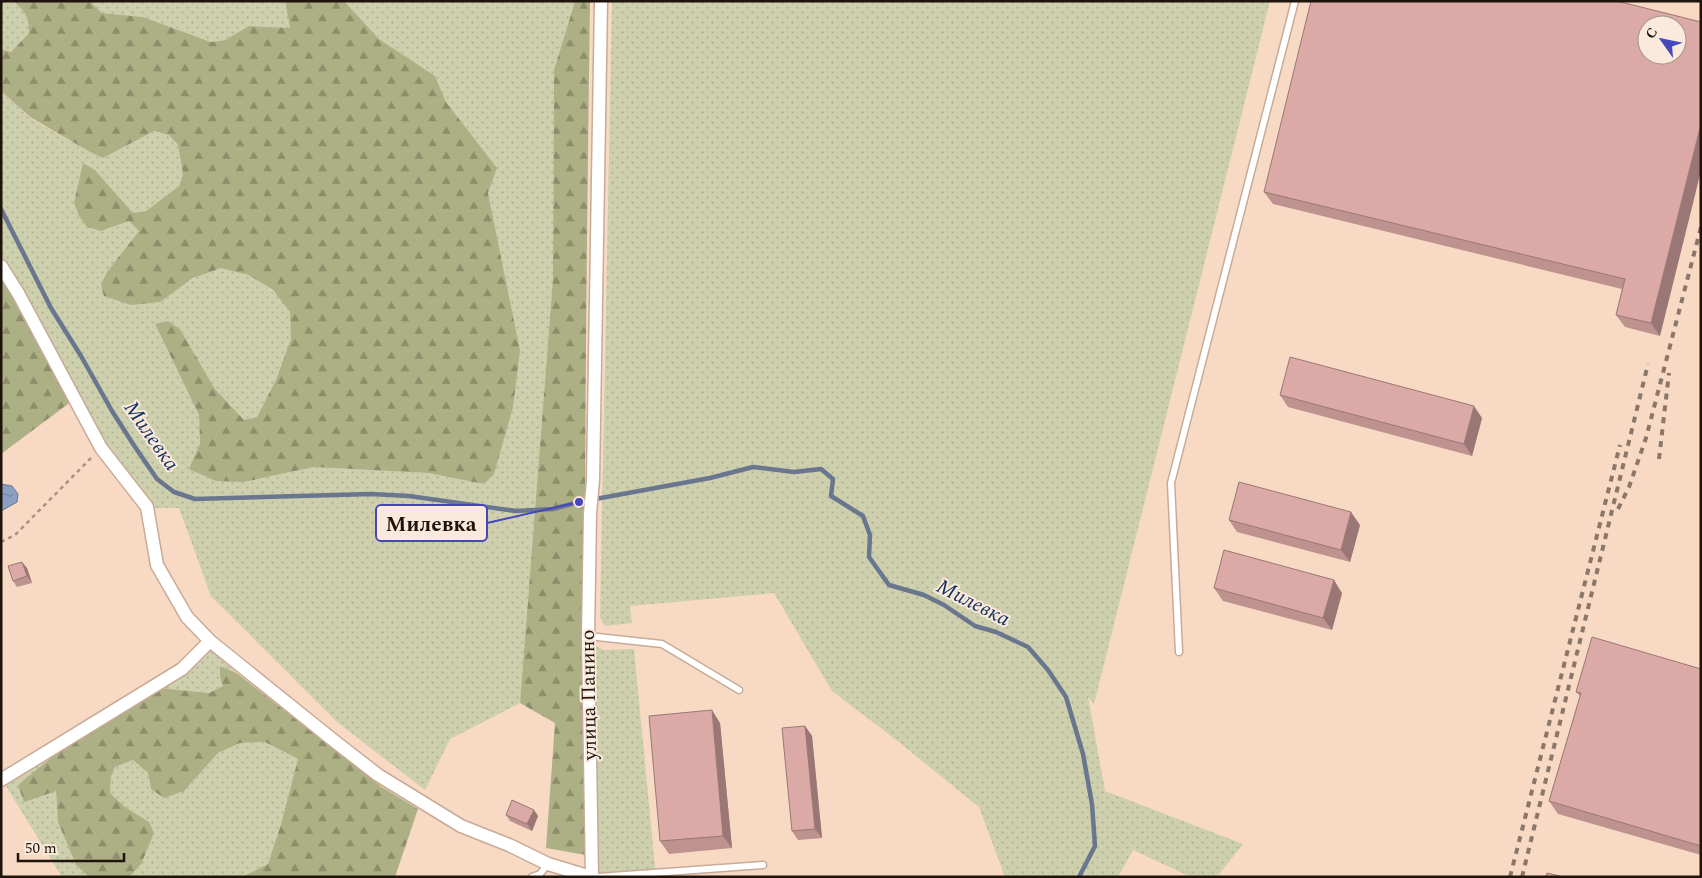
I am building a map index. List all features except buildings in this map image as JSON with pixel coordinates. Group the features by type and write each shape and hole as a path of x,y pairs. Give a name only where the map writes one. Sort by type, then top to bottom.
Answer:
{"street":[{"name":"улица Панино","path":"592,877 588,636 590,514 593,480 601,1"},
{"path":"1,266 18,293 101,448 147,507 158,564 187,617 210,641 378,775 461,826 509,845 548,864 592,877"},
{"path":"1,780 182,669 210,641"}],"lane":[{"path":"1179,652 1171,483 1295,1"},
{"path":"588,636 662,644 739,690"},
{"path":"532,877 540,874 548,864"},
{"path":"598,877 763,865"}],"path":[{"path":"1,542 15,535 101,448"}],"green space":[{"path":"1,1 15,3 20,6 28,20 29,33 11,52 1,49"},
{"path":"13,1 89,1 102,13 143,17 211,42 225,40 249,26 290,28 285,1 344,1 379,39 435,76 446,102 497,168 488,193 520,350 513,407 494,474 484,484 428,473 314,467 244,482 216,481 189,469 200,444 199,415 155,324 168,321 180,329 215,389 244,420 257,417 276,380 291,339 290,312 273,290 248,275 221,268 193,278 160,302 131,305 104,296 101,284 107,272 139,231 129,221 101,231 87,227 79,216 74,203 83,163 95,170 133,213 146,211 179,186 183,174 178,145 169,135 154,131 103,158 30,117 1,91 1,49 11,52 29,33 26,15"},
{"path":"89,1 285,1 290,28 249,26 225,40 211,42 143,17 102,13"},
{"path":"344,1 575,1 554,70 553,278 520,703 450,739 425,790 336,721 211,596 179,508 151,508 100,444 1,269 1,91 30,118 103,158 154,131 169,135 178,145 183,174 179,186 146,211 133,213 95,170 79,216 91,228 96,230 108,229 129,220 139,231 107,272 101,284 159,302 188,282 211,270 227,268 260,282 279,298 286,305 290,313 292,330 285,360 257,417 244,420 215,389 180,329 155,324 199,415 200,444 190,469 244,482 314,467 428,473 484,484 520,350 488,193 497,168 446,102 435,76 379,39"},
{"path":"575,1 590,1 585,428 586,855 546,848 555,723 520,703 553,278 554,70"},
{"path":"612,1 1270,1 1094,704 1088,697 1105,791 1243,844 1217,877 1191,877 1133,850 1118,877 1005,877 979,807 832,691 774,593 630,606 632,623 605,626 600,617"},
{"path":"1,269 76,398 1,454"},
{"path":"584,639 603,650 634,649 656,877 604,877 586,855"},
{"path":"209,648 238,674 220,666 220,676 224,686 209,693 160,688"},
{"path":"220,666 238,674 382,787 418,809 395,877 242,877 268,864 281,824 298,759 265,742 240,743 218,753 184,791 164,798 151,789 148,773 133,760 115,767 111,777 110,793 125,807 149,822 154,833 141,864 129,877 89,877 76,865 58,822 56,791 24,802 18,785 56,754 160,688 209,693 223,686 220,677"},
{"path":"265,742 298,759 281,824 268,864 242,877 129,877 141,863 149,822 125,807 110,793 111,777 115,767 133,760 148,773 151,789 184,791 218,753 240,743"},
{"path":"56,754 18,786 56,791 58,822 76,865 89,877 62,877 6,786"}],"water":[{"path":"1,484 12,486 18,494 17,502 3,510 1,510"}],"waterway":[{"name":"Милевка","path":"1,209 51,308 135,447 157,479 174,492 195,499 371,494 409,496 516,511 553,509 579,502 710,478 753,467 794,472 821,469 833,479 831,496 863,516 870,535 869,557 889,585 924,595 944,605 975,626 996,632 1028,647 1048,670 1066,697 1083,754 1092,804 1095,846 1079,877"}],"railway":[{"path":"1618,509 1629,487 1646,438 1701,227"},
{"path":"1522,877 1648,364"},
{"path":"1659,459 1669,373"},
{"path":"1510,877 1620,445"}],"place":[{"name":"Милевка","path":"579,502"}]}
